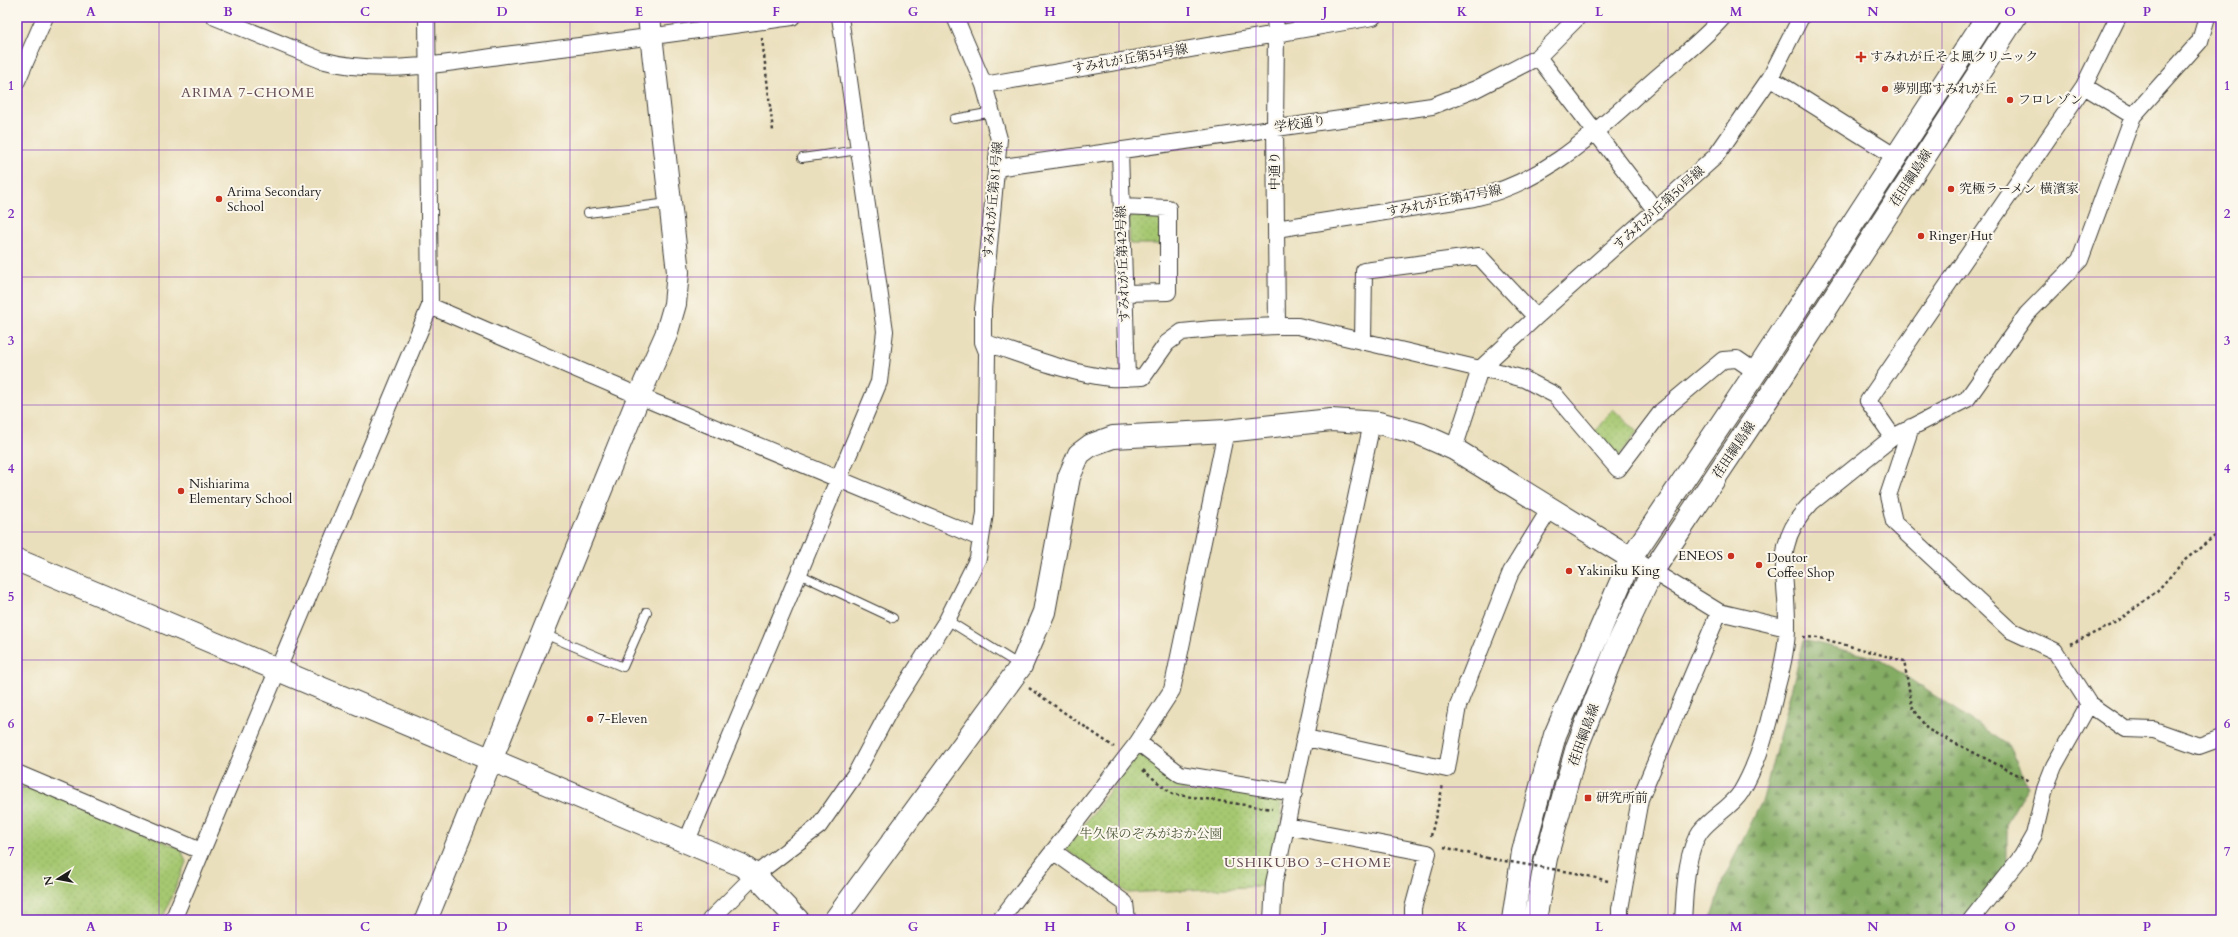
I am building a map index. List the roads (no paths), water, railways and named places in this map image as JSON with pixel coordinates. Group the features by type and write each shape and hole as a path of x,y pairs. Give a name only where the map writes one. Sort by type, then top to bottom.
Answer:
{"street":[{"path":"17,81 45,17"},
{"path":"215,17 321,60 369,68 427,64 650,27 760,22 792,17"},
{"path":"173,920 430,306 426,17"},
{"path":"686,843 879,382 885,331 840,17"},
{"name":"すみれが丘第81号線","path":"710,920 755,875 819,826 856,773 888,713 947,620 978,558 984,513 986,427 987,352 983,342 983,309 999,139 993,112 984,85 956,17"},
{"name":"中通り","path":"1275,17 1277,326"},
{"name":"すみれが丘第54号線","path":"984,85 1373,17"},
{"name":"学校通り","path":"996,168 1275,127 1432,106 1476,89 1538,57 1578,17"},
{"name":"すみれが丘第47号線","path":"1276,229 1498,193 1541,172 1564,157 1723,17"},
{"name":"すみれが丘第50号線","path":"1480,369 1536,317 1716,157 1770,78 1801,17"},
{"name":"荏田綱島線","path":"1513,920 1523,852 1555,735 1631,558 1756,372 1987,17"},
{"name":"荏田綱島線","path":"1535,920 1546,858 1578,747 1618,644 1652,572 1777,385 2015,17"},
{"path":"1893,438 1868,401 2084,86 2118,17"},
{"path":"1683,920 1688,862 1700,832 1740,793 1759,754 1778,686 1787,632 1783,563 1785,546 1791,529 1800,514 1812,502 1893,438 1911,427 1967,400 2027,314 2080,260 2133,116 2200,41 2207,17"},
{"path":"426,920 639,396 666,334 675,304 678,272 650,27"},
{"path":"1538,57 1656,211"},
{"path":"1770,78 1896,157"},
{"path":"2084,86 2133,116"},
{"name":"すみれが丘第42号線","path":"1120,150 1127,378"},
{"path":"1122,206 1168,208 1168,292 1124,293"},
{"path":"1363,342 1364,271 1479,256 1536,317"},
{"path":"430,306 639,396 980,538"},
{"path":"983,342 1086,374 1111,378 1127,378 1143,377 1167,343 1182,332 1212,328 1298,326 1524,379 1555,395 1618,469 1662,411 1723,360 1737,359 1756,372"},
{"path":"1454,449 1480,369"},
{"path":"835,920 1018,672 1044,612 1069,477 1080,454 1091,445 1113,437 1226,431 1331,420 1372,423 1420,434 1454,449 1551,507 1652,572 1719,612 1787,632"},
{"path":"1272,920 1274,883 1372,423"},
{"path":"1911,427 1888,496 1894,522 2010,630 2055,651 2090,704 2125,729 2154,730 2199,746 2221,738"},
{"path":"1000,920 1138,742 1172,690 1226,431"},
{"path":"1306,738 1447,769 1458,706 1511,572 1551,507"},
{"path":"17,560 686,843 742,865 755,875 798,920"},
{"path":"1620,920 1620,909 1626,885 1640,799 1719,612"},
{"path":"1971,920 2022,856 2034,835 2044,789 2054,766 2090,704"},
{"path":"1138,742 1180,774 1294,793"},
{"path":"17,773 202,851"},
{"path":"1287,826 1429,849 1413,908 1413,920"},
{"path":"1053,851 1125,903 1127,920"}],"lane":[{"path":"954,119 993,112"},
{"path":"802,158 859,150"},
{"path":"588,213 670,203"},
{"path":"799,574 893,618"},
{"path":"543,633 623,667 647,612"},
{"path":"947,620 1018,672"}],"place":[{"name":"すみれが丘そよ風クリニック","path":"1861,57"},
{"name":"夢別邸すみれが丘","path":"1885,89"},
{"name":"フロレゾン","path":"2010,100"},
{"name":"究極ラーメン 横濱家","path":"1951,189"},
{"name":"Arima Secondary School","path":"219,199"},
{"name":"Ringer Hut","path":"1921,236"},
{"name":"Nishiarima Elementary School","path":"181,491"},
{"name":"ENEOS","path":"1731,556"},
{"name":"Doutor Coffee Shop","path":"1759,565"},
{"name":"Yakiniku King","path":"1569,571"},
{"name":"7-Eleven","path":"590,719"},
{"name":"研究所前","path":"1588,798"}],"district":[{"name":"ARIMA 7-CHOME","path":"248,92"},
{"name":"USHIKUBO 3-CHOME","path":"1308,862"}],"park label":[{"name":"牛久保のぞみがおか公園","path":"1151,834"}]}
